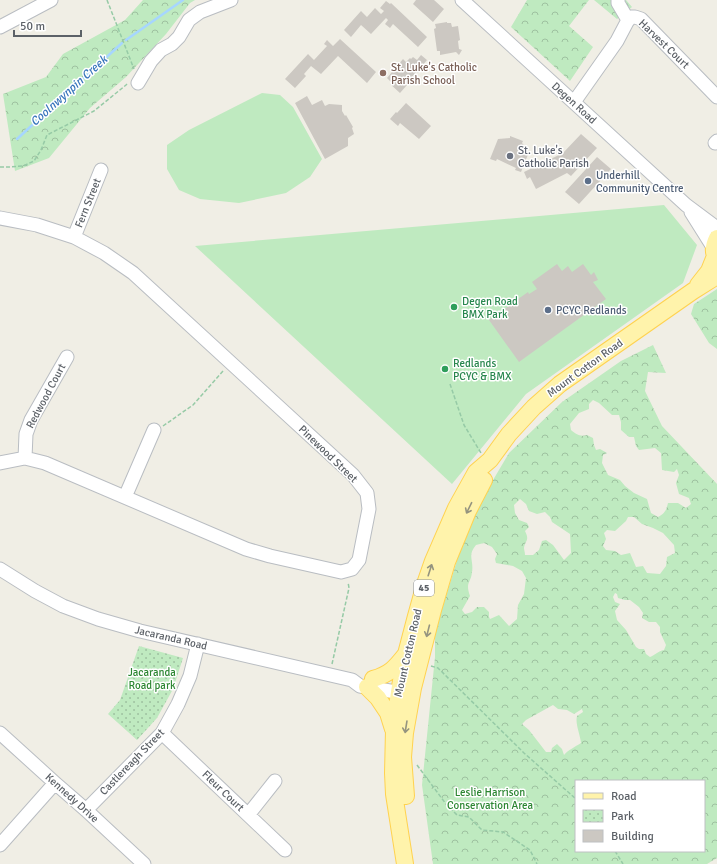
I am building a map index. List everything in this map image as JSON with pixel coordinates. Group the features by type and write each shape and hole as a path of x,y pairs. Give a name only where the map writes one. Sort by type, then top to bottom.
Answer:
{"main road":[{"name":"Mount Cotton Road","path":"693,291 709,271 716,250"},
{"name":"Mount Cotton Road","path":"416,864 406,804 404,757 406,654 425,584 433,561 456,508 476,472 490,460 509,434 534,406 560,384 693,291 717,276"},
{"name":"Mount Cotton Road","path":"405,864 394,794 394,730 406,690 420,663 447,562 468,511 486,477 490,460"},
{"path":"394,730 388,713 370,683 396,667 406,654"}],"street":[{"path":"0,27 51,0"},
{"path":"138,83 151,61 161,50 172,44 179,37 189,20 200,12 231,0"},
{"name":"Degen Road","path":"462,0 686,205 717,228"},
{"path":"618,0 618,3 628,20"},
{"name":"Harvest Court","path":"574,102 617,42 631,17 641,19 717,97"},
{"name":"Fern Street","path":"74,236 101,170"},
{"name":"Degen Road","path":"686,205 716,250"},
{"name":"Pinewood Street","path":"0,218 37,225 74,236 104,253 133,273 353,475 367,493 369,510 359,560 352,569 346,570"},
{"name":"Redwood Court","path":"25,458 26,434 31,420 67,357"},
{"path":"125,497 154,430"},
{"path":"0,463 25,458 45,463 246,549 341,572 346,570"},
{"name":"Jacaranda Road","path":"0,570 63,606 98,619 140,631 352,680 361,677 370,683 406,690"},
{"name":"Castlereagh Street","path":"86,810 162,733 178,704 190,676 198,644"},
{"name":"Kennedy Drive","path":"0,733 144,864"},
{"name":"Fleur Court","path":"162,733 285,850"},
{"path":"248,814 275,781"},
{"path":"0,845 55,783"}],"path":[{"path":"0,167 24,166 34,161 41,150 47,135 94,111 126,85 138,83 125,43 107,0"},
{"path":"154,430 160,428 193,405 224,369 233,365"},
{"path":"450,384 464,425 481,453 490,460"},
{"path":"332,664 349,588 346,570"},
{"path":"420,663 438,668 524,753 575,798"},
{"path":"404,757 413,760 446,804 457,815 469,817 482,830 503,832 530,850 537,864"},
{"path":"616,852 623,864"}],"green space":[{"path":"143,0 195,0 190,3 166,34 126,77 90,108 49,158 15,171 3,94 46,77 63,54 125,20"},
{"path":"527,0 589,0 569,26 593,47 570,81 511,27"},
{"path":"594,0 626,0 632,7 617,19"},
{"path":"262,93 280,95 293,107 322,159 310,177 286,193 239,203 200,199 179,190 167,169 167,145 189,130"},
{"name":"Redlands PCYC & BMX","path":"664,205 697,245 683,283 526,394 452,484 195,246"},
{"path":"717,289 717,349 709,343 691,314 694,304"},
{"name":"Leslie Harrison Conservation Area","path":"653,345 666,373 648,372 645,391 662,426 717,484 717,858 707,864 433,864 422,785 435,657 435,632 458,557 483,497 509,453 562,402 621,361","holes":["593,400 599,403 612,415 619,415 621,430 629,437 634,437 636,446 639,450 655,448 661,453 662,470 674,472 677,469 679,475 676,483 679,494 689,498 691,504 686,508 678,503 668,503 665,512 658,517 651,513 647,499 634,493 620,480 608,475 602,463 603,455 607,453 600,449 596,450 593,438 587,435 578,435 571,430 570,424 579,413 589,409 589,404","520,499 526,504 529,511 537,514 545,512 550,517 552,522 570,534 571,553 564,560 553,545 546,540 542,541 539,550 533,555 525,555 524,548 527,539 525,531 529,527 527,523 519,520 515,513 514,505","628,517 634,517 642,524 663,533 674,545 675,553 667,557 666,566 660,574 647,573 643,566 636,567 630,553 621,555 615,551 606,550 603,546 606,539 604,533 607,530 615,531 626,521","484,543 492,547 497,554 495,559 496,563 513,566 522,571 526,578 524,594 518,605 517,619 509,626 499,615 490,619 489,612 484,607 477,607 472,612 465,614 462,610 470,596 468,585 472,572 471,555 476,545","615,593 617,594 618,598 630,600 639,607 643,613 642,618 649,622 656,622 660,627 660,632 666,645 664,650 650,657 646,654 644,649 639,649 636,647 626,630 617,620 615,611 620,604 615,602 613,597","553,705 558,709 567,710 574,714 582,709 583,712 577,716 577,726 581,743 564,755 562,749 557,744 552,748 551,752 546,752 529,730 522,724 526,720"]},
{"name":"Jacaranda Road park","path":"139,646 183,658 173,689 157,718 137,740 108,714 120,700"}],"building":[{"path":"416,0 434,0 444,9 433,22 413,4"},
{"path":"386,1 390,4 391,3 427,37 418,47 393,24 390,28 385,24 388,20 386,18 371,34 361,25 351,37 344,30 361,11 367,17 375,8 381,14 384,11 380,8"},
{"path":"447,22 451,23 452,27 458,26 460,40 458,41 459,49 462,50 459,55 456,52 440,55 440,51 437,51 434,29 436,28 435,24"},
{"path":"340,39 376,72 367,83 338,56 321,74 311,66 304,74 306,76 295,88 285,79 308,54 314,60 327,46 324,44 327,40 333,46"},
{"path":"421,55 427,60 422,66 424,67 418,73 416,72 400,93 390,84 392,83 387,78 403,59 406,62 413,57 417,60"},
{"path":"307,96 312,105 322,100 325,106 329,104 342,105 342,111 353,127 354,134 348,138 348,146 325,159 295,103"},
{"path":"406,103 431,126 419,139 400,123 398,126 390,119"},
{"path":"581,134 597,148 571,176 567,173 536,189 530,177 527,179 524,172 563,153"},
{"name":"St. Luke's Catholic Parish","path":"510,136 523,141 522,143 527,149 526,151 529,152 521,172 497,159 496,161 490,159 498,139 510,138"},
{"name":"Underhill Community Centre","path":"597,157 611,169 579,204 565,192"},
{"name":"PCYC Redlands","path":"557,264 562,271 568,266 572,272 583,264 591,275 594,272 598,280 593,282 606,299 519,362 489,320 528,292 529,294 537,289 532,282"}],"waterway":[{"name":"Coolnwynpin Creek","path":"126,40 183,0"},
{"name":"Coolnwynpin Creek","path":"17,139 122,43"}],"place":[{"name":"St. Luke's Catholic Parish School","path":"383,73"},
{"name":"St. Luke's Catholic Parish","path":"510,156"},
{"name":"Underhill Community Centre","path":"588,181"},
{"name":"Degen Road BMX Park","path":"454,307"},
{"name":"PCYC Redlands","path":"548,310"},
{"name":"Redlands PCYC & BMX","path":"445,369"}]}
